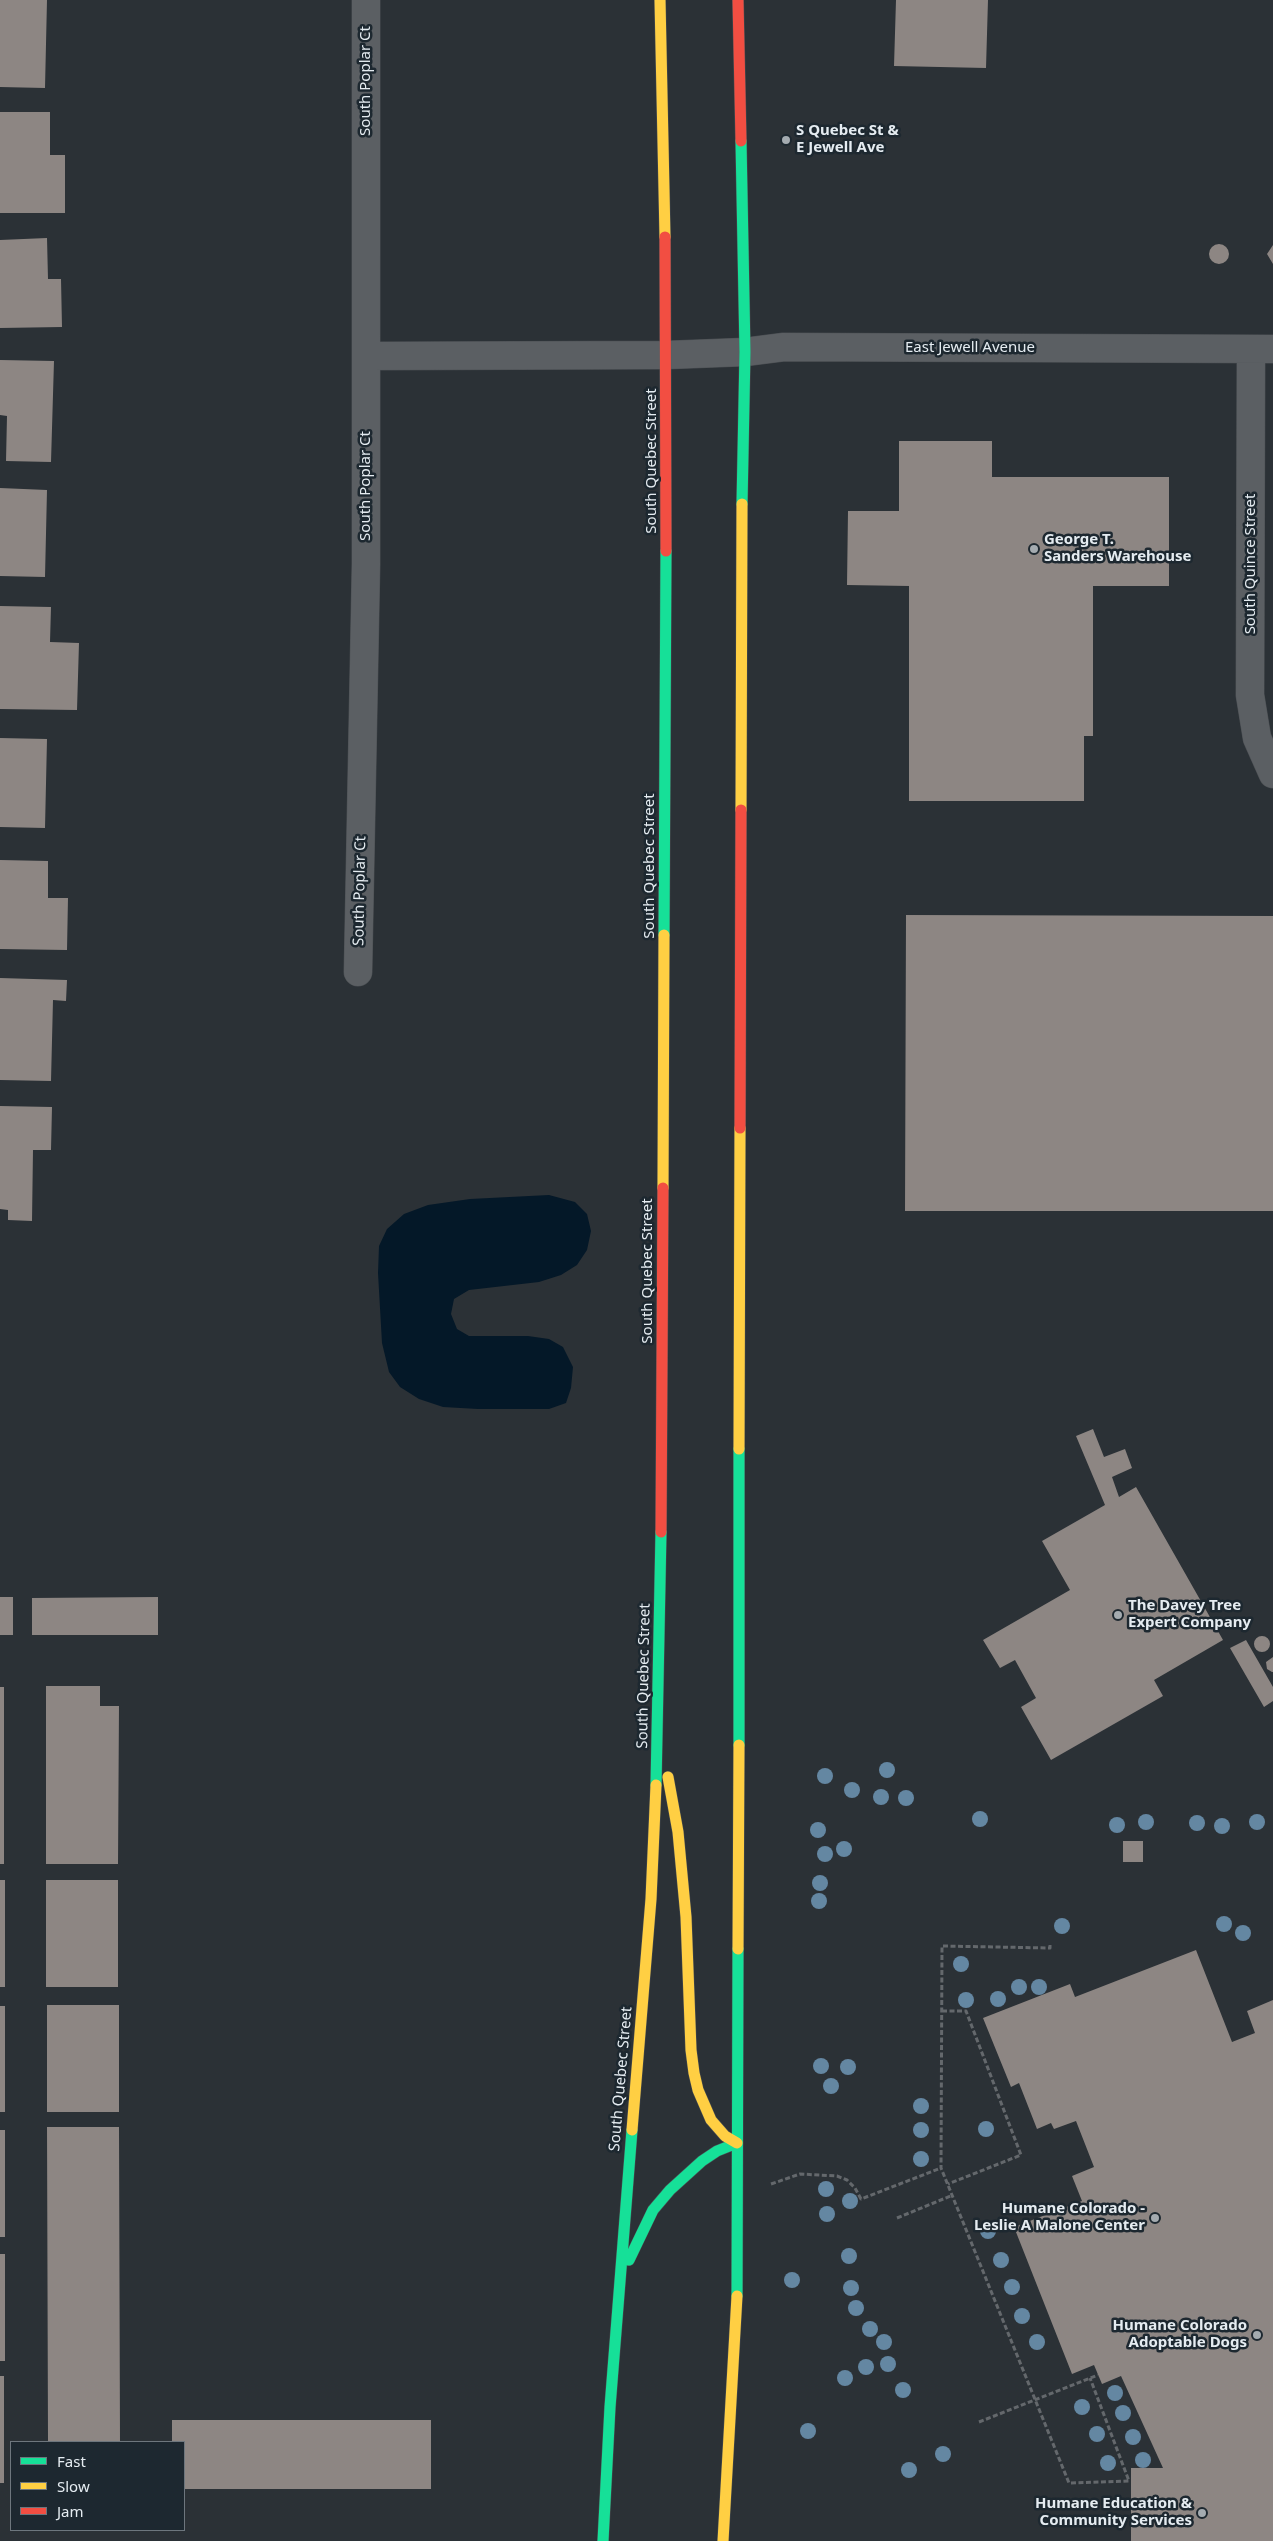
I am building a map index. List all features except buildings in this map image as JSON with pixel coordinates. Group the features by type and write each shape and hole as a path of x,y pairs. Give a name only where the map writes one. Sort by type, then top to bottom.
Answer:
{"main road":[{"name":"South Quebec Street","path":"603,2541 619,2293 651,1899 658,1728 662,1504 667,355 660,0"},
{"path":"723,2541 737,2310 742,472 745,352 738,0"},
{"path":"658,1728 674,1806 682,1873 694,2073 698,2090 712,2120 725,2136 737,2143"},
{"path":"619,2293 630,2257 653,2210 685,2174 718,2151 737,2143"}],"street":[{"name":"South Poplar Ct","path":"358,972 366,564 366,0"},
{"name":"East Jewell Avenue","path":"366,356 667,355 745,352 784,347 1262,349"},
{"name":"South Quince Street","path":"1262,349 1250,695 1257,738 1273,774"}],"path":[{"path":"1050,1945 1050,1948 942,1946 941,2168 1069,2483 1130,2481 1090,2378"},
{"path":"942,2011 966,2011 1021,2155 948,2184"},
{"path":"769,2184 800,2174 837,2176 847,2180 855,2188 861,2199 941,2168"},
{"path":"897,2218 953,2196"},
{"path":"979,2422 1098,2374"}],"water":[{"path":"549,1195 575,1202 587,1214 591,1231 587,1250 577,1265 561,1275 539,1282 469,1290 454,1299 451,1314 457,1329 469,1336 528,1336 549,1339 563,1347 573,1367 571,1388 566,1403 549,1409 443,1407 419,1399 400,1387 389,1372 382,1343 378,1273 379,1246 387,1229 404,1214 428,1205 470,1199"}],"traffic: fast":[{"path":"741,141 745,352 742,504"},
{"path":"664,935 666,551"},
{"path":"739,1449 739,1745"},
{"path":"656,1785 661,1532"},
{"path":"737,2296 738,1949"},
{"path":"603,2541 610,2407 632,2130"},
{"path":"629,2260 653,2210 670,2190 702,2161 717,2151 737,2143"}],"traffic: slow":[{"path":"660,0 665,237"},
{"path":"741,810 742,504"},
{"path":"663,1188 664,935"},
{"path":"739,1449 740,1128"},
{"path":"738,1949 739,1745"},
{"path":"668,1777 678,1832 686,1917 691,2050 694,2073 698,2090 711,2120 725,2136 737,2143"},
{"path":"632,2130 651,1899 656,1785"},
{"path":"723,2541 737,2296"}],"traffic: jam":[{"path":"738,0 741,141"},
{"path":"665,237 666,551"},
{"path":"740,1128 741,810"},
{"path":"661,1532 663,1188"}],"place":[{"name":"S Quebec St & E Jewell Ave","path":"786,140"},
{"name":"George T. Sanders Warehouse","path":"1034,549"},
{"name":"The Davey Tree Expert Company","path":"1118,1615"},
{"name":"Humane Colorado - Leslie A Malone Center","path":"1155,2218"},
{"name":"Humane Colorado Adoptable Dogs","path":"1257,2335"},
{"name":"Humane Education & Community Services","path":"1202,2513"}]}
